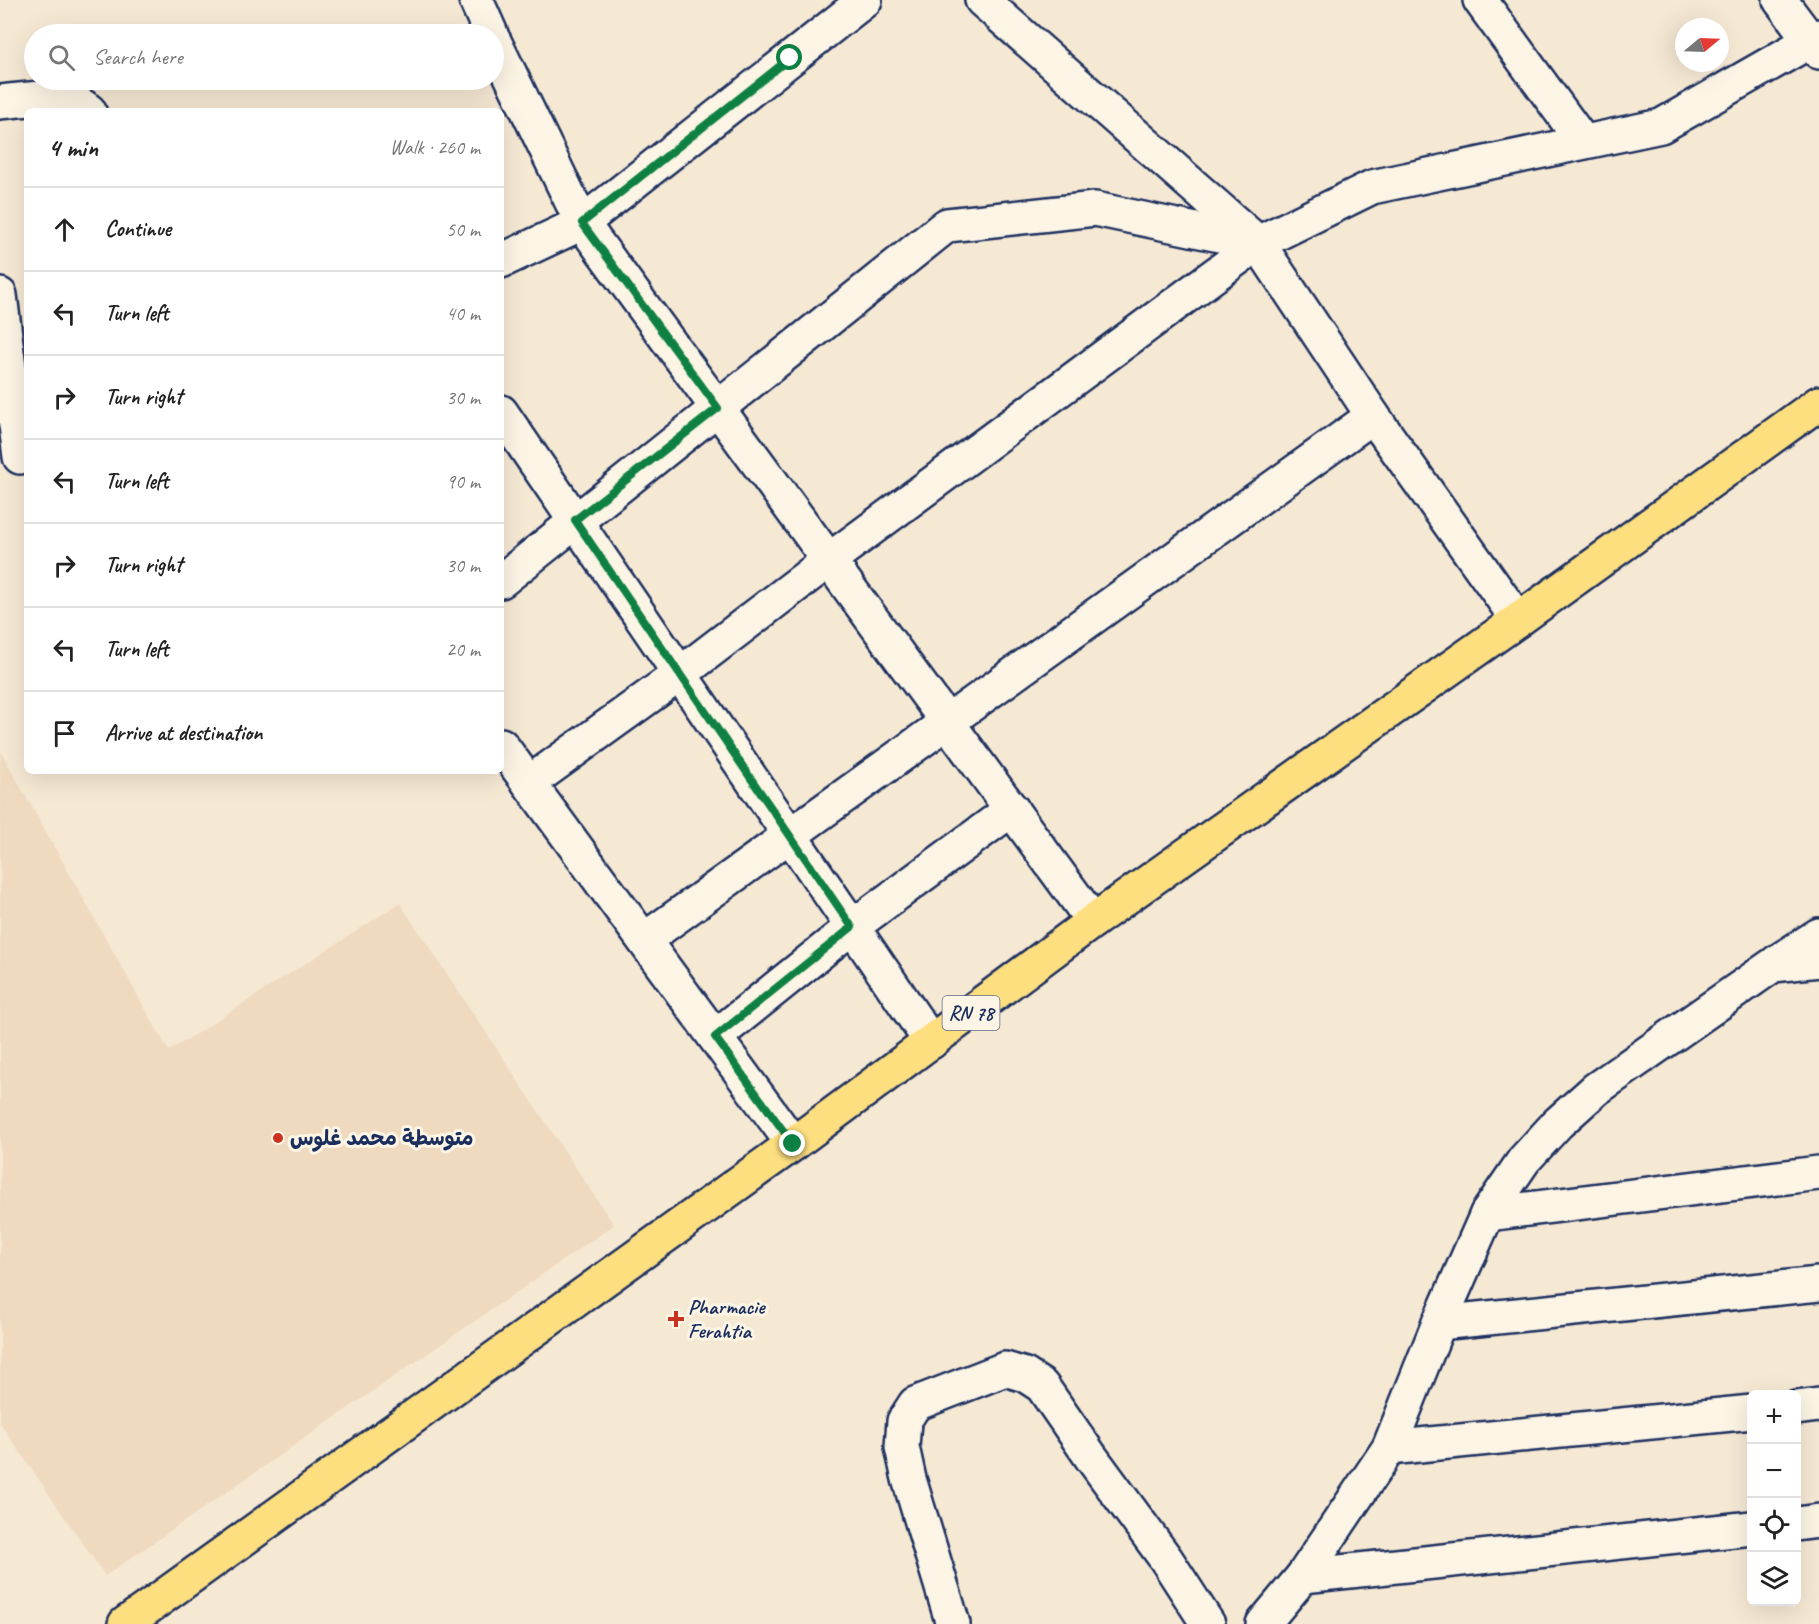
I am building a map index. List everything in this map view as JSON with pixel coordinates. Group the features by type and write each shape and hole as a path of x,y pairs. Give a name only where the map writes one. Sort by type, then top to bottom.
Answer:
{"main road":[{"name":"RN 78","path":"125,1624 793,1144 1094,921 1819,403"}],"street":[{"path":"476,0 487,24"},
{"path":"504,260 582,223 865,0"},
{"path":"982,0 1258,243 1373,416 1518,620"},
{"path":"1480,0 1583,142"},
{"path":"529,783 680,674 829,560 1258,243 1372,187 1661,126 1817,43 1780,0"},
{"path":"504,62 582,223 1094,921"},
{"path":"0,102 63,98 81,104 86,108"},
{"path":"504,579 946,225 1095,209 1258,243"},
{"path":"0,295 16,460"},
{"path":"644,940 1373,416"},
{"path":"506,429 575,520 931,1042"},
{"path":"504,750 793,1144"},
{"path":"715,1037 852,927 1012,809"},
{"path":"1263,1624 1303,1576 1389,1448 1439,1323 1487,1215 1524,1160 1558,1123 1596,1089 1819,935"},
{"path":"1773,965 1819,960"},
{"path":"1487,1215 1819,1173"},
{"path":"1439,1323 1819,1284"},
{"path":"953,1624 909,1479 902,1448 903,1421 915,1404 1005,1369 1025,1375 1042,1386 1166,1559 1208,1624"},
{"path":"1801,1407 1819,1405"},
{"path":"1389,1448 1747,1412"},
{"path":"1801,1523 1819,1521"},
{"path":"1303,1576 1747,1529"}],"shaded area":[{"name":"متوسطة محمد غلوس","path":"0,750 169,1051 400,903 614,1225 105,1576 0,1423"}],"place":[{"name":"متوسطة محمد غلوس","path":"278,1138"},
{"name":"Pharmacie Ferahtia","path":"676,1319"}],"route":[{"path":"790,58 582,223 718,408 575,520 852,927 715,1037 793,1144"}]}
